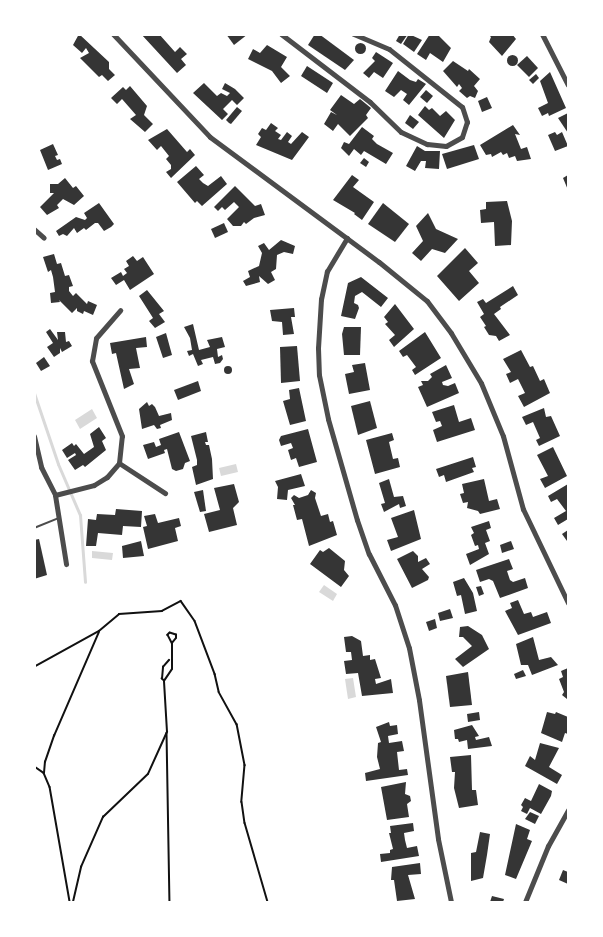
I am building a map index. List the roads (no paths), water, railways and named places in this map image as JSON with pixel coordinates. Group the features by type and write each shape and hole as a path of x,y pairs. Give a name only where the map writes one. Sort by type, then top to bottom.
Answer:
{"street":[{"path":"113,34 210,137 347,238 427,301 466,356 481,383 503,436 523,509 568,603"},
{"path":"281,34 370,102 400,132 427,144 446,146 462,137 466,122 462,107 389,49 353,34"},
{"path":"542,34 568,86"},
{"path":"34,229 44,238"},
{"path":"347,238 327,271 321,299 319,375 328,419 357,520 369,554 395,605 409,648 419,700 438,839 451,903"},
{"path":"55,495 94,485 107,477 119,463 122,436 107,394 95,374 92,349 107,322 120,310"},
{"path":"34,436 41,467 55,495 66,564"},
{"path":"34,459 41,467"},
{"path":"119,463 165,493"},
{"path":"525,903 548,846 568,810"}],"lane":[{"path":"34,528 59,518"}],"waterway":[{"path":"34,393 58,464 80,515 85,582"}]}
